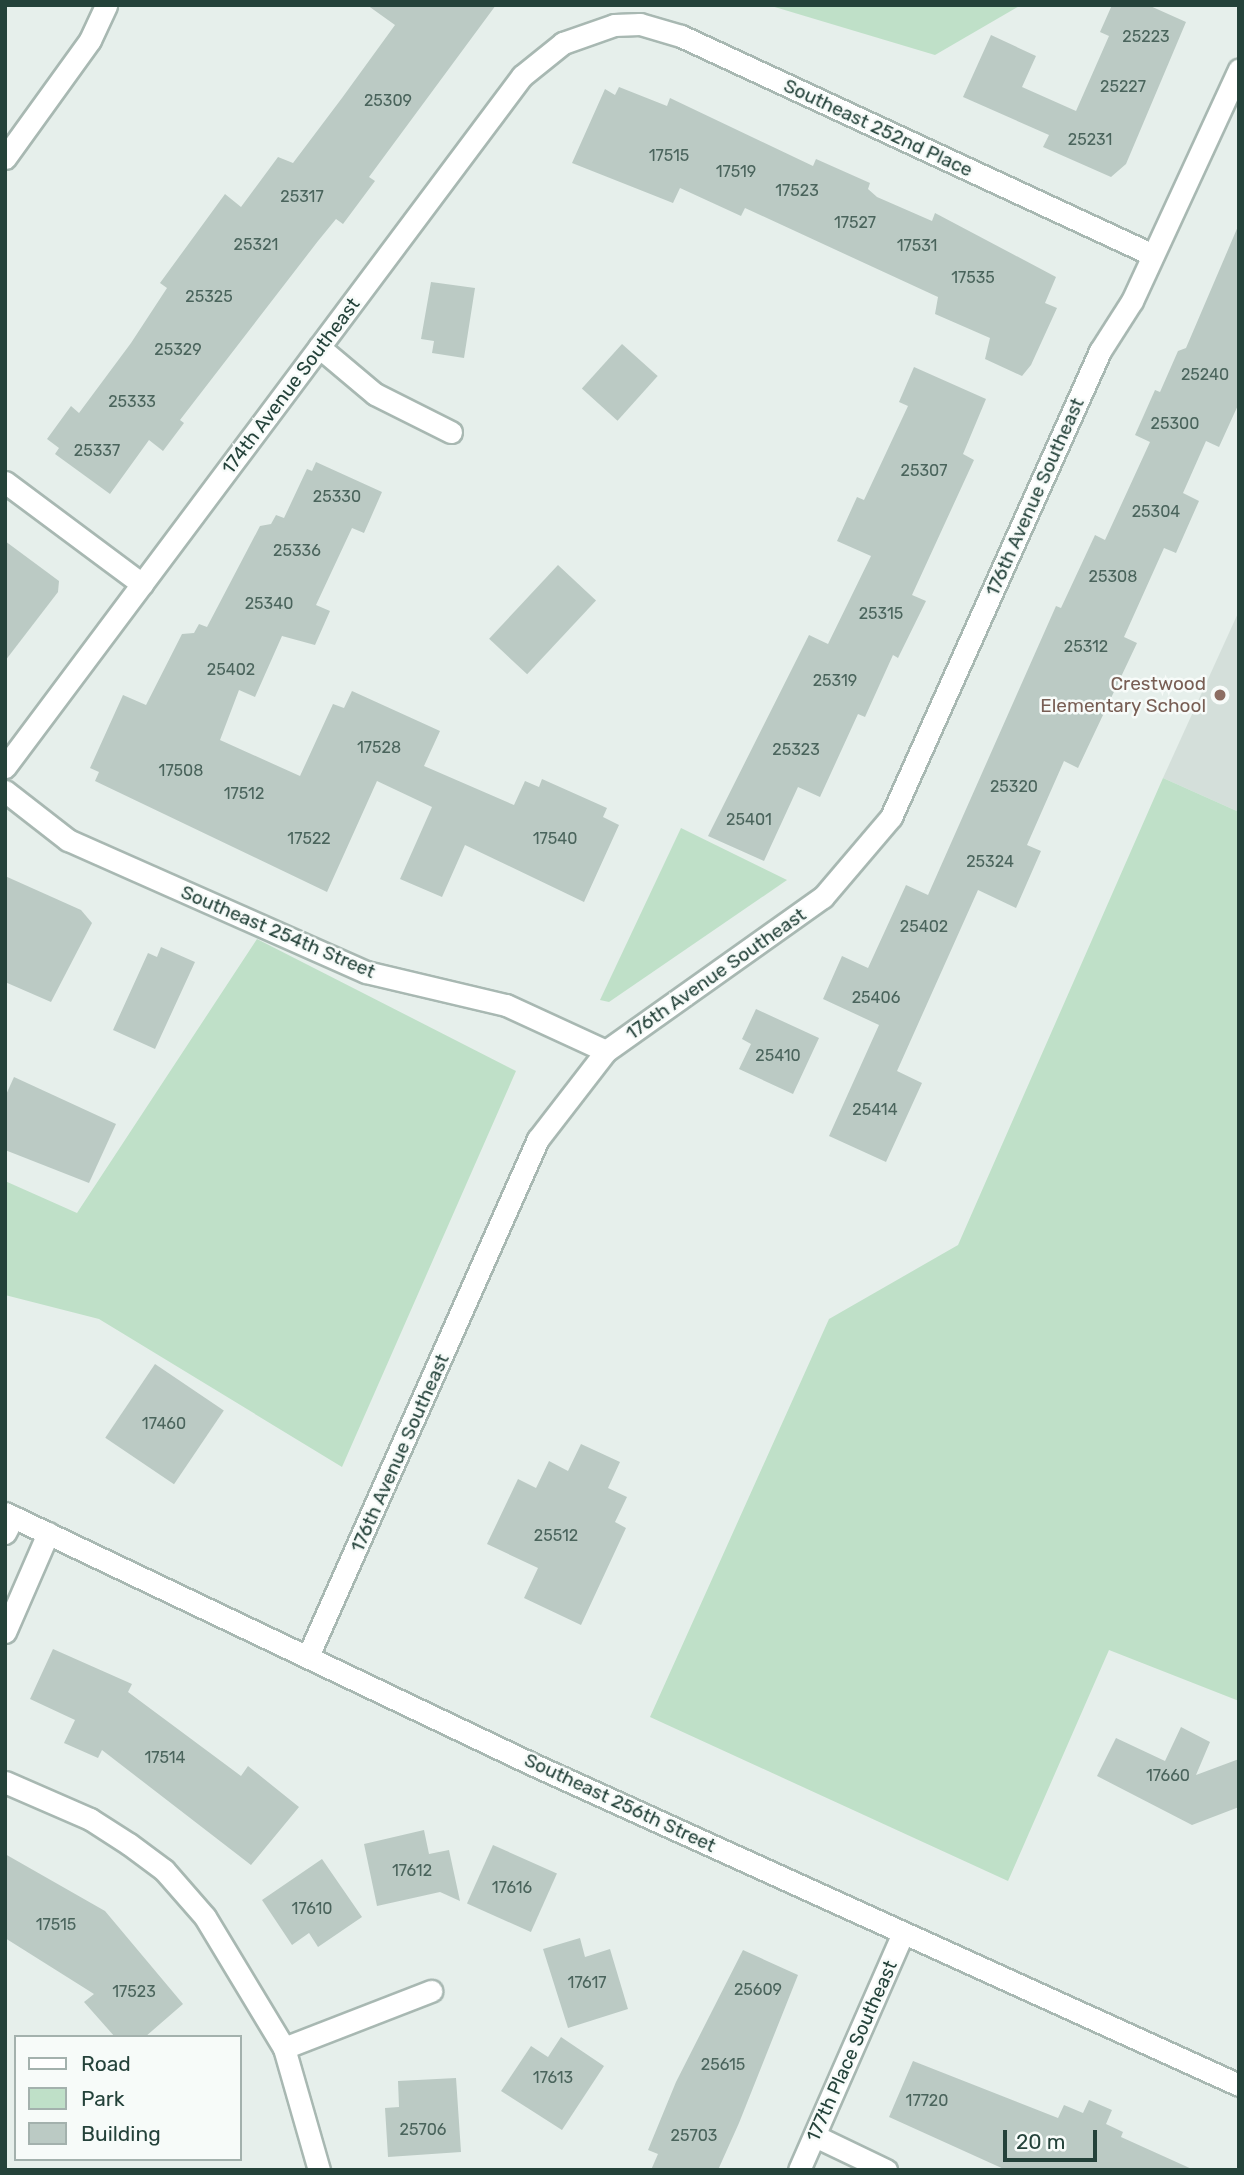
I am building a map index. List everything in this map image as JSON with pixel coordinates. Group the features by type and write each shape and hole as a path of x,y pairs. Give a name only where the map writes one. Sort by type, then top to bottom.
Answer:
{"street":[{"path":"5,158 90,40 106,5"},
{"name":"Southeast 252nd Place","path":"598,30 640,24 681,36 1153,256"},
{"name":"174th Avenue Southeast","path":"5,767 522,76 563,43 598,30"},
{"name":"176th Avenue Southeast","path":"308,1656 538,1139 606,1051 823,897 891,817 1100,351 1153,256 1239,69"},
{"path":"319,347 374,394 451,432"},
{"path":"5,482 142,584"},
{"name":"Southeast 254th Street","path":"5,791 68,840 340,961 506,1006 606,1051"},
{"name":"Southeast 256th Street","path":"8,1521 48,1533 903,1933 1239,2085"},
{"path":"5,1632 48,1533"},
{"path":"5,1782 90,1819 164,1870 205,1917 284,2048 319,2170"},
{"name":"177th Place Southeast","path":"799,2170 903,1933"},
{"path":"284,2048 430,1990"},
{"path":"815,2136 887,2170"}],"shaded area":[{"name":"Crestwood Elementary School","path":"1239,611 1239,812 1163,778"}],"green space":[{"path":"768,5 1021,5 935,55"},
{"path":"1163,778 1239,812 1239,1701 1109,1650 1008,1881 650,1717 829,1319 958,1245"},
{"path":"681,828 787,880 609,1002 600,1000"},
{"path":"257,939 516,1071 342,1467 99,1319 5,1295 5,1181 77,1213"}],"building":[{"path":"367,5 496,5 369,177 375,181 343,224 336,219 318,241 180,420 184,423 163,451 149,440 110,494 55,454 59,448 47,439 71,406 79,413 131,343 167,288 160,283 225,194 241,207 278,157 293,163 342,98 395,25"},
{"path":"1112,5 1148,5 1186,22 1126,164 1111,177 1043,147 1049,135 963,97 991,35 1036,56 1022,87 1076,111 1109,36 1100,32"},
{"path":"619,87 667,106 670,98 813,166 816,159 870,183 868,189 877,197 932,221 935,213 1056,277 1045,303 1057,308 1031,365 1022,376 985,359 990,338 935,314 938,297 745,208 741,216 680,188 673,203 572,163 605,89 615,95"},
{"path":"1239,224 1239,403 1219,447 1206,441 1183,493 1199,501 1176,553 1164,548 1124,637 1137,643 1078,768 1064,761 1027,845 1041,851 1016,908 978,890 897,1071 922,1083 886,1162 829,1136 879,1025 823,999 842,956 868,968 906,885 928,895 1056,606 1061,608 1095,535 1105,540 1150,442 1135,435 1155,390 1160,392 1178,351 1186,348"},
{"path":"431,282 475,288 464,358 432,353 434,341 421,339"},
{"path":"622,344 658,376 618,421 582,389"},
{"path":"914,367 986,399 963,454 974,460 912,595 926,601 898,658 893,655 865,717 858,714 820,797 798,787 764,861 708,836 809,635 828,644 871,556 837,541 857,497 864,500 908,406 899,402"},
{"path":"316,462 382,492 364,533 352,528 316,605 330,611 315,645 282,636 255,697 239,690 220,740 300,776 333,704 344,708 352,691 440,731 424,766 514,805 525,781 539,787 542,779 607,808 603,817 619,825 584,902 465,845 442,897 400,879 432,807 377,781 327,892 95,781 99,772 90,768 123,695 146,705 182,634 194,633 199,624 207,627 260,526 271,524 276,515 284,518 307,469 312,471"},
{"path":"5,541 59,581 58,592 5,661"},
{"path":"558,565 596,600 527,674 489,639"},
{"path":"5,876 81,910 92,923 51,1002 5,982"},
{"path":"161,947 195,962 155,1049 113,1030 148,953 157,957"},
{"path":"756,1009 819,1038 793,1094 739,1069 751,1044 742,1039"},
{"path":"14,1077 116,1124 89,1183 5,1150 5,1097"},
{"path":"155,1364 224,1410 174,1484 105,1438"},
{"path":"581,1444 620,1462 608,1488 627,1497 615,1522 626,1528 581,1625 524,1598 538,1568 487,1544 518,1479 536,1488 549,1461 568,1471"},
{"path":"53,1649 132,1684 128,1692 241,1776 248,1766 299,1807 251,1865 102,1750 98,1758 64,1743 75,1720 30,1699"},
{"path":"1181,1727 1210,1742 1196,1775 1239,1759 1239,1807 1192,1825 1097,1776 1116,1738 1165,1761"},
{"path":"424,1830 429,1854 449,1850 460,1901 440,1892 377,1906 364,1844"},
{"path":"493,1845 557,1873 531,1932 467,1903"},
{"path":"5,1854 105,1911 183,2004 147,2035 113,2035 84,2002 94,1994 5,1938"},
{"path":"322,1859 362,1917 318,1947 309,1933 292,1945 262,1900"},
{"path":"580,1938 585,1957 610,1949 628,2009 568,2028 543,1949"},
{"path":"743,1950 798,1975 739,2123 718,2170 651,2170 658,2154 648,2150 676,2082"},
{"path":"561,2037 604,2066 562,2130 501,2091 531,2046 548,2057"},
{"path":"913,2061 1058,2118 1064,2105 1083,2113 1089,2100 1112,2110 1106,2124 1123,2132 1121,2137 1194,2170 1006,2170 889,2117"},
{"path":"456,2078 461,2152 388,2157 385,2108 399,2107 398,2081"}],"place":[{"name":"Crestwood Elementary School","path":"1220,695"}]}
